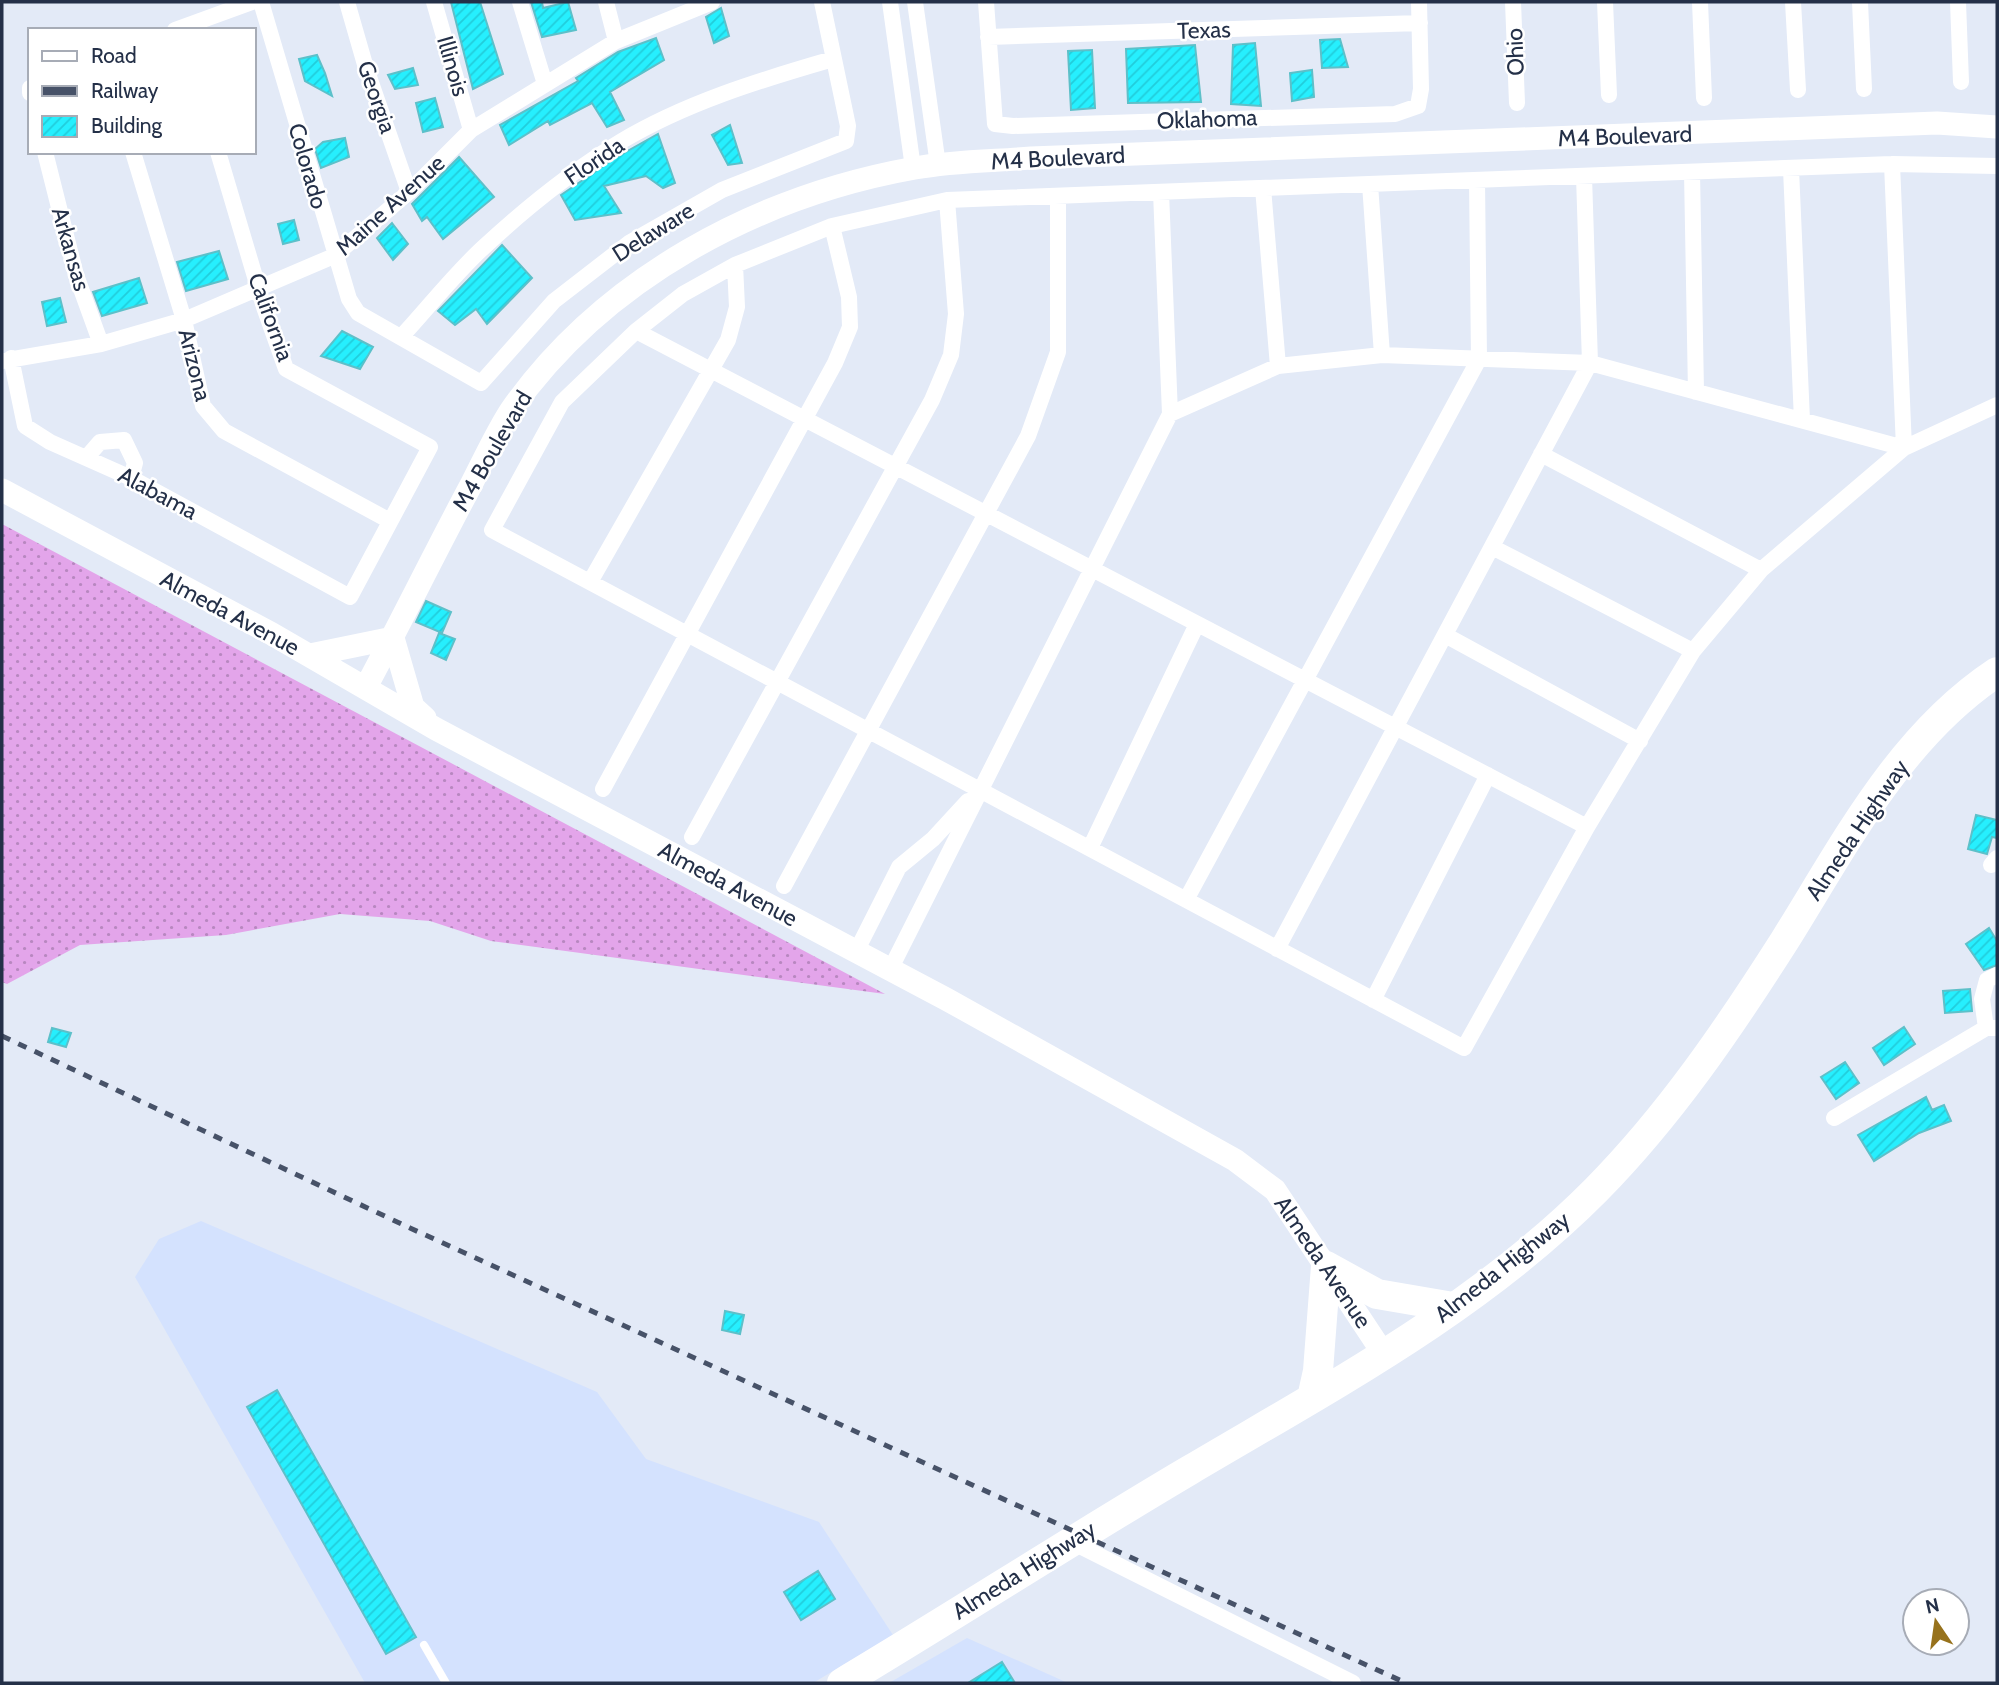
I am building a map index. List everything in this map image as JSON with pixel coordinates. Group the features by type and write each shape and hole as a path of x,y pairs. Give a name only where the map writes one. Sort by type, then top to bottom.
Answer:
{"highway":[{"name":"Almeda Highway","path":"858,1680 1070,1541 1385,1356 1553,1230 1648,1133 1704,1062 1877,794 1930,727 1997,672"},
{"path":"1312,1398 1319,1363 1326,1266 1377,1294 1453,1307"}],"street":[{"path":"182,28 252,2"},
{"name":"Colorado","path":"261,2 334,256 349,299 358,313 481,383"},
{"name":"Georgia","path":"347,2 366,68 409,192"},
{"name":"Illinois","path":"434,2 471,130"},
{"path":"520,2 545,83"},
{"path":"606,2 616,41"},
{"path":"822,2 832,59"},
{"path":"890,2 913,168"},
{"path":"915,2 938,164"},
{"path":"986,2 988,37"},
{"path":"1419,2 1420,23"},
{"name":"Ohio","path":"1513,2 1517,103"},
{"path":"1605,2 1609,95"},
{"path":"1700,2 1704,98"},
{"path":"1793,2 1798,90"},
{"path":"1860,2 1864,89"},
{"path":"1958,2 1961,82"},
{"name":"Maine Avenue","path":"7,360 101,344 184,320 260,290 334,256 409,192 471,130 616,41 700,3"},
{"name":"Texas","path":"988,37 1420,23"},
{"name":"Oklahoma","path":"988,37 995,124 1013,126 1395,114 1418,106 1421,89 1420,23"},
{"name":"Delaware","path":"481,383 554,301 629,243 722,190 846,141 848,126 832,59"},
{"name":"Florida","path":"402,337 483,247 550,192 620,142 683,111 757,81 832,59"},
{"name":"M4 Boulevard","path":"366,687 510,412 560,348 622,294 701,242 787,204 848,183 938,164 1937,123 1997,127"},
{"name":"Arkansas","path":"46,154 76,275 101,344"},
{"name":"Arizona","path":"135,154 184,320 203,406 224,431 390,521"},
{"name":"California","path":"219,154 286,369 430,447 390,521"},
{"path":"1892,164 1904,448"},
{"path":"1997,166 1892,164 947,200 832,226 735,265 683,294 636,331 562,402 492,530 1464,1048 1587,827 1693,652 1761,570 1904,448 1997,405"},
{"path":"1791,169 1802,420"},
{"path":"1692,172 1696,392"},
{"path":"1277,949 1590,363 1584,176"},
{"path":"1186,900 1479,359 1477,180"},
{"path":"1370,184 1382,355"},
{"path":"1263,188 1278,366"},
{"path":"890,970 1170,414 1161,192"},
{"path":"784,886 1028,436 1058,352 1058,196"},
{"path":"692,837 932,400 951,355 956,314 947,200"},
{"path":"603,789 804,419 850,327 849,297 832,226"},
{"path":"590,582 729,340 737,307 735,265"},
{"path":"636,331 1587,827"},
{"path":"1170,414 1278,366 1382,355 1590,363 1904,448"},
{"name":"Alabama","path":"7,360 25,426 50,442 131,478 350,597 390,521"},
{"path":"87,457 100,442 124,440 135,463 131,478"},
{"path":"1541,454 1761,570"},
{"name":"Almeda Avenue","path":"2,490 310,655 436,729 890,970 1235,1160 1275,1190 1385,1356"},
{"path":"1492,547 1693,652"},
{"path":"1090,848 1197,624"},
{"path":"1445,635 1640,741"},
{"path":"310,655 393,638 413,707 436,729"},
{"path":"1373,1000 1488,775"},
{"path":"856,952 899,867 933,839 979,789"},
{"path":"1834,1118 1992,1028 1982,999 1987,980 1997,975"},
{"path":"1070,1541 1353,1683"}],"lane":[{"path":"424,1645 446,1683"}],"shaded area":[{"path":"2,524 885,994 491,941 430,921 340,914 226,935 80,945 7,984 2,982"},
{"path":"201,1221 597,1392 646,1459 819,1522 893,1635 813,1683 365,1683 135,1277 159,1239"},
{"path":"967,1638 1068,1683 889,1683"}],"building":[{"path":"451,2 480,2 503,74 473,89"},
{"path":"531,2 542,2 543,8 568,2 576,30 542,37"},
{"path":"721,8 729,36 714,43 706,17"},
{"path":"656,38 664,60 610,92 624,120 607,127 592,103 550,125 548,121 509,145 500,125 578,81 576,78 618,52"},
{"path":"1340,39 1348,67 1322,68 1320,40"},
{"path":"1255,43 1261,106 1231,104 1233,45"},
{"path":"1195,45 1201,102 1128,103 1126,49"},
{"path":"1092,50 1095,108 1071,110 1068,51"},
{"path":"317,55 332,96 305,81 299,59"},
{"path":"413,68 418,85 395,89 388,75"},
{"path":"1312,70 1314,97 1292,101 1290,73"},
{"path":"435,98 443,127 423,132 416,103"},
{"path":"730,125 742,163 728,165 712,135"},
{"path":"658,134 675,183 663,188 646,176 604,186 621,213 575,220 561,195 615,158"},
{"path":"345,138 349,157 321,168 315,149 323,142"},
{"path":"459,157 494,197 443,239 427,217 422,221 412,204"},
{"path":"294,220 299,240 283,244 278,224"},
{"path":"392,223 408,244 393,260 377,238"},
{"path":"502,245 532,278 487,324 476,309 455,325 438,311"},
{"path":"219,251 228,279 186,291 177,262"},
{"path":"139,278 147,303 102,316 93,292"},
{"path":"60,298 66,322 47,326 42,302"},
{"path":"342,331 373,347 360,369 321,356"},
{"path":"426,601 451,612 442,633 416,622"},
{"path":"439,633 455,639 446,660 431,653"},
{"path":"1976,815 1997,820 1997,838 1992,837 1987,854 1968,849"},
{"path":"1989,928 1997,941 1997,965 1984,970 1966,944"},
{"path":"1970,989 1972,1011 1945,1013 1943,991"},
{"path":"1904,1027 1915,1044 1884,1065 1873,1048"},
{"path":"52,1028 71,1033 66,1047 48,1042"},
{"path":"1845,1062 1859,1083 1836,1099 1821,1077"},
{"path":"1926,1097 1932,1110 1944,1105 1951,1121 1919,1133 1874,1161 1858,1135"},
{"path":"725,1311 744,1315 740,1334 722,1330"},
{"path":"277,1390 416,1637 386,1654 247,1407"},
{"path":"818,1571 835,1599 801,1620 784,1592"},
{"path":"1002,1662 1015,1683 968,1683"}],"railway":[{"path":"2,1036 410,1228 1406,1683"}]}
